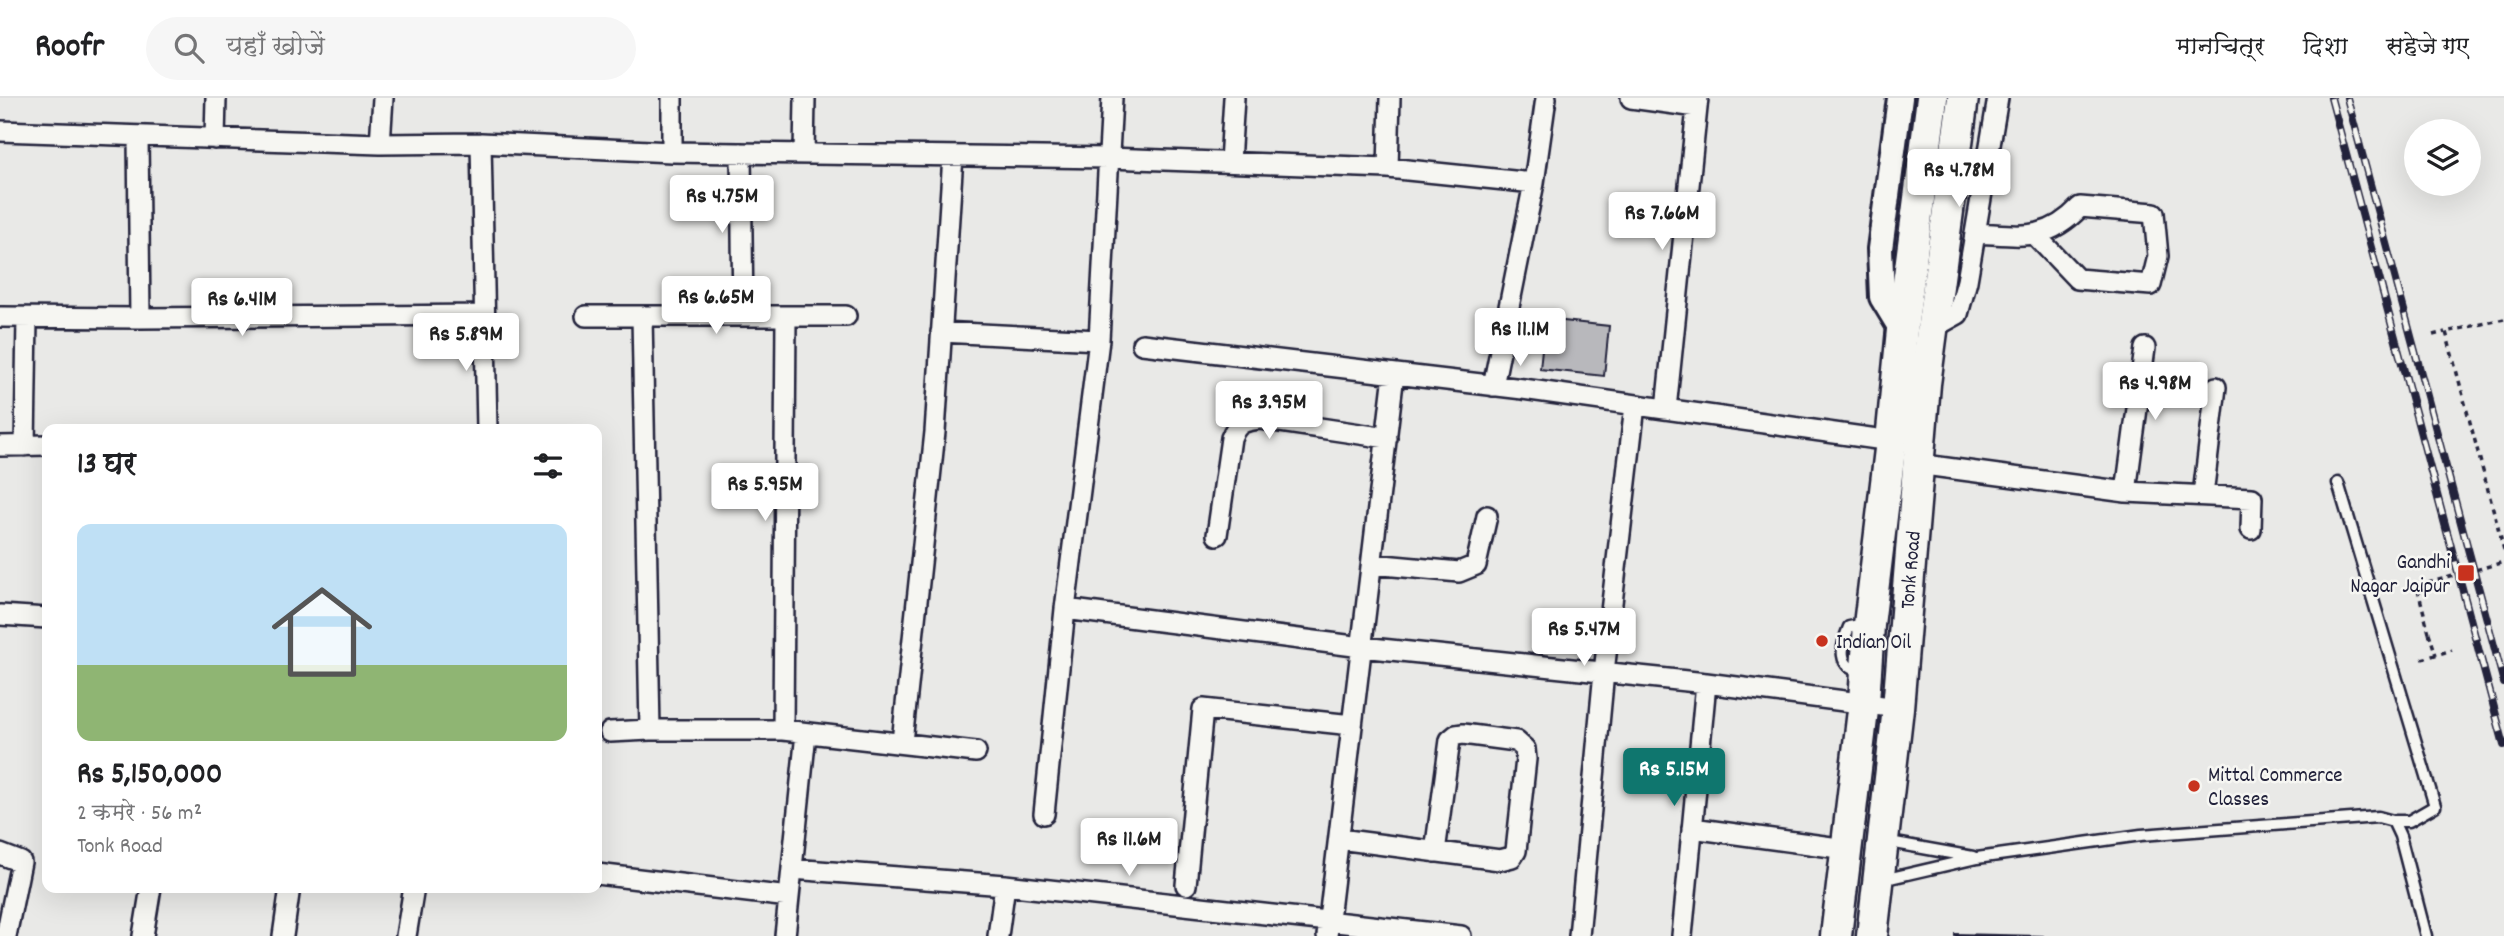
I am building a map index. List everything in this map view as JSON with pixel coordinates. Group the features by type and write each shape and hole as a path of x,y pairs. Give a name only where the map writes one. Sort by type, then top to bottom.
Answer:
{"main road":[{"path":"1923,284 1932,98"},
{"path":"1917,330 1923,284 1962,98"},
{"name":"Tonk Road","path":"1836,936 1891,441 1917,330"},
{"name":"Tonk Road","path":"1872,936 1898,708 1917,464 1917,330"}],"street":[{"path":"215,139 216,98"},
{"path":"380,144 383,98"},
{"path":"671,152 672,98"},
{"path":"804,154 806,98"},
{"path":"1044,814 1065,609 1098,340 1112,98"},
{"path":"1230,162 1234,98"},
{"path":"1388,168 1390,98"},
{"path":"1493,386 1534,183 1546,98"},
{"path":"1631,98 1697,102 1666,409"},
{"path":"1900,98 1880,249 1882,297 1917,330 1958,314 1967,281 1998,98"},
{"path":"0,131 380,144 481,143 671,152 1230,162 1388,168 1534,183"},
{"path":"138,137 140,318"},
{"path":"481,143 487,424"},
{"path":"741,153 743,316"},
{"path":"902,742 935,432 953,156"},
{"path":"1975,233 2036,236 2070,218 2081,207 2154,213 2158,257 2151,285 2077,279 2036,236"},
{"path":"0,317 484,315"},
{"path":"586,316 846,316"},
{"path":"642,316 650,730"},
{"path":"783,730 786,316"},
{"path":"25,446 27,318"},
{"path":"941,332 1098,340"},
{"path":"1142,344 1493,386 1891,441"},
{"path":"2126,492 2145,348"},
{"path":"1328,928 1394,374"},
{"path":"2203,495 2216,387"},
{"path":"1579,936 1604,672 1636,405"},
{"path":"1217,535 1231,438 1236,426 1244,421 1259,419 1387,438"},
{"path":"0,446 42,445"},
{"path":"1917,464 2126,492 2252,498 2251,529"},
{"path":"1371,564 1459,572 1469,569 1476,565 1487,516"},
{"path":"1065,609 1362,647 1706,683 1898,708"},
{"path":"0,615 42,618"},
{"path":"1682,936 1706,683"},
{"path":"1185,885 1203,709 1352,725"},
{"path":"610,732 783,730 976,752"},
{"path":"785,936 806,733"},
{"path":"1339,839 1435,852 1500,860 1512,857 1516,851 1526,759 1525,749 1516,741 1463,734 1450,740 1435,852"},
{"path":"1692,828 1846,849"},
{"path":"0,854 21,862 5,936"},
{"path":"792,869 1005,885 1328,928 1461,936"},
{"path":"602,875 789,897"},
{"path":"998,936 1005,885"},
{"path":"143,936 150,893"},
{"path":"283,936 288,893"},
{"path":"406,936 413,893"}],"lane":[{"path":"1878,881 1977,858 2167,833 2357,818 2378,817 2409,821 2435,806 2338,483"},
{"path":"2393,821 2407,861 2426,936"},
{"path":"1884,841 1977,858"}],"path":[{"path":"2433,335 2504,319"},
{"path":"2446,332 2504,550"},
{"path":"2436,655 2417,586 2504,562"},
{"path":"2422,659 2452,650"}],"building":[{"path":"1545,319 1609,326 1604,376 1540,369"},
{"path":"1955,934 2044,936 1955,936"}],"railway":[{"path":"2331,98 2504,745"},
{"path":"2347,98 2504,683"}],"place":[{"name":"Gandhi Nagar Jaipur","path":"2466,573"},
{"name":"Indian Oil","path":"1822,641"},
{"name":"Mittal Commerce Classes","path":"2194,786"}]}
